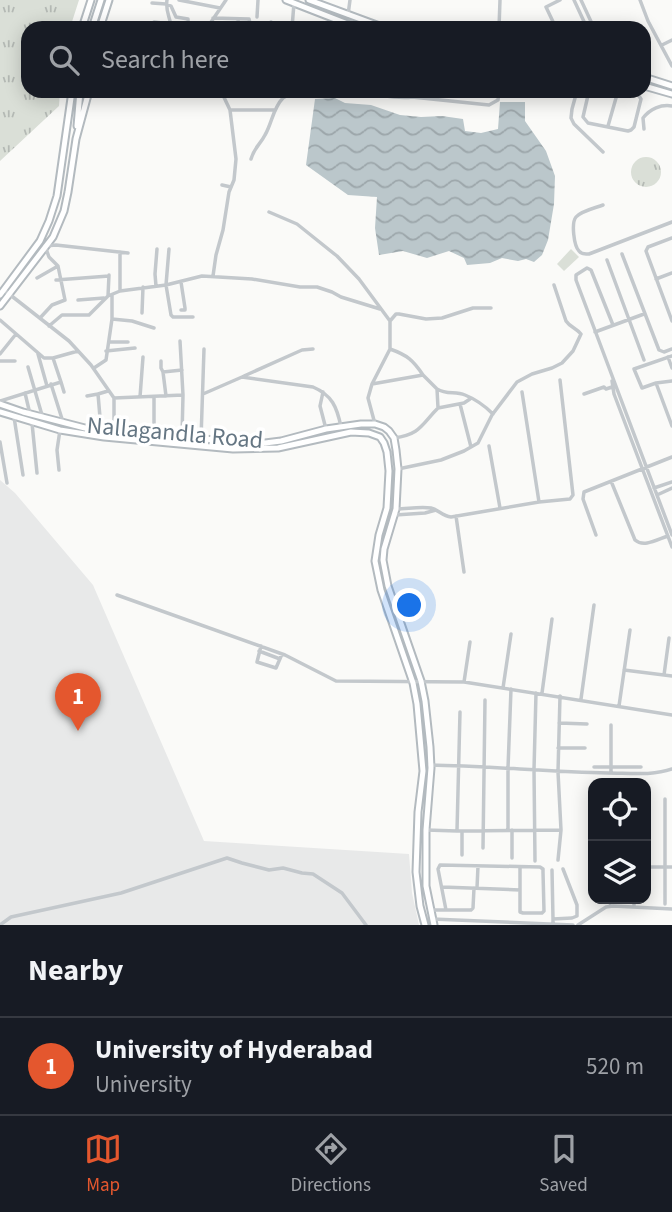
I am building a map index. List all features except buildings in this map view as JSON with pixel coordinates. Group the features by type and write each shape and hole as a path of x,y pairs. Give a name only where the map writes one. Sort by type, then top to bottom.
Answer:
{"main road":[{"path":"84,21 91,0"},
{"path":"94,21 100,0"},
{"path":"102,21 108,0"},
{"path":"286,0 340,21"},
{"path":"309,0 365,21"},
{"path":"651,79 672,86"},
{"path":"651,88 672,94"},
{"path":"0,306 4,293 40,241 49,220 57,196 71,98"},
{"path":"4,293 52,237 65,206 79,98"},
{"path":"76,139 88,98"},
{"name":"Nallagandla Road","path":"0,403 85,428 281,444 327,429 375,424"},
{"name":"Nallagandla Road","path":"0,412 60,430 224,449 259,449 351,432 376,435 384,443 389,471 387,505 375,561 377,575 413,683 423,771 416,861 420,906 425,925"},
{"path":"375,424 387,429 394,438 398,469 395,512 383,560 388,586 421,681 430,747 426,886 433,922"}],"street":[{"path":"179,0 220,8"},
{"path":"211,21 226,0"},
{"path":"257,17 258,0"},
{"path":"348,15 349,0"},
{"path":"499,21 500,0"},
{"path":"553,21 546,6 560,0"},
{"path":"575,0 584,21"},
{"path":"581,0 591,21"},
{"path":"640,0 648,21"},
{"path":"167,2 166,12 169,21"},
{"path":"152,3 167,2 173,7 176,17 188,21"},
{"path":"293,21 294,3"},
{"path":"213,18 250,21"},
{"path":"651,26 672,66"},
{"path":"662,45 672,40"},
{"path":"213,276 236,159 230,110 224,98"},
{"path":"251,159 281,98"},
{"path":"422,98 489,105 498,98"},
{"path":"575,98 571,118 574,124 603,152"},
{"path":"587,98 583,117 588,123 628,131 634,127 640,98"},
{"path":"607,127 616,98"},
{"path":"644,128 643,118 650,110 666,105 672,107"},
{"path":"230,110 275,110"},
{"path":"222,184 232,187"},
{"path":"603,205 581,214 573,222 578,251 585,255 672,222"},
{"path":"269,212 297,224 337,256 359,279 390,321 390,349 372,384 369,398 375,424"},
{"path":"672,244 670,238 646,249 656,279 670,307 672,321"},
{"path":"40,318 52,305 65,300 58,266 49,258 45,246 128,253"},
{"path":"156,286 158,249"},
{"path":"169,249 166,285 172,316 193,317"},
{"path":"120,252 120,291"},
{"path":"622,254 659,350 664,352 672,349"},
{"path":"607,261 644,360"},
{"path":"37,278 58,266"},
{"path":"613,325 591,270 587,268 575,276 612,379 611,395 657,495 672,547"},
{"path":"656,279 672,273"},
{"path":"59,279 109,275 112,319 105,362 94,368"},
{"path":"78,300 166,285 195,276 213,276 317,287 341,298 380,309"},
{"path":"181,281 186,309 181,310"},
{"path":"398,469 441,462 480,441 493,414 519,380 562,363 573,351 581,334 566,321 554,285"},
{"path":"142,313 144,287"},
{"path":"4,293 40,318 94,368 114,398 114,430"},
{"path":"49,326 62,315 89,315 109,296"},
{"path":"390,321 396,314 426,319 442,318 473,308 491,308"},
{"path":"595,332 644,314"},
{"path":"112,319 132,321 154,328"},
{"path":"0,320 44,358 78,351"},
{"path":"0,354 16,334"},
{"path":"180,341 182,438"},
{"path":"108,342 128,342"},
{"path":"106,351 135,348"},
{"path":"201,439 204,349"},
{"path":"203,394 295,352 313,349"},
{"path":"390,349 406,355 437,389 445,393 464,394 493,414"},
{"path":"37,352 58,404 62,422"},
{"path":"672,368 670,356 634,369 642,388 656,383 672,382"},
{"path":"140,397 144,357"},
{"path":"53,358 64,393"},
{"path":"0,361 15,361"},
{"path":"161,361 166,396"},
{"path":"28,367 42,417"},
{"path":"163,372 182,370"},
{"path":"372,384 423,374"},
{"path":"242,377 300,384 323,392 338,410 341,427"},
{"path":"612,379 616,383 670,535"},
{"path":"395,512 429,508 443,516 456,516 570,499 573,495 560,380"},
{"path":"0,403 61,382"},
{"path":"656,383 672,426"},
{"path":"584,394 612,387"},
{"path":"437,389 438,408"},
{"path":"87,396 108,391"},
{"path":"323,392 320,406 327,429"},
{"path":"522,392 539,502"},
{"path":"25,393 30,414"},
{"path":"98,394 100,429"},
{"path":"114,398 183,395"},
{"path":"154,397 154,435"},
{"path":"394,438 411,433 424,425 438,408 460,404 470,399"},
{"path":"58,404 66,402"},
{"path":"460,404 471,447"},
{"path":"14,417 23,475"},
{"path":"32,423 37,473"},
{"path":"58,470 60,430"},
{"path":"0,442 7,482"},
{"path":"489,446 499,509"},
{"path":"596,535 582,494 672,457"},
{"path":"611,481 638,544 670,535"},
{"path":"654,488 672,482"},
{"path":"657,495 672,488"},
{"path":"456,516 464,572"},
{"path":"117,595 281,656 336,681 464,682 672,715"},
{"path":"581,699 594,605"},
{"path":"542,694 552,618"},
{"path":"619,706 630,630"},
{"path":"503,688 511,634"},
{"path":"664,675 668,638"},
{"path":"464,682 470,642"},
{"path":"260,649 257,661 266,665 276,668 281,656"},
{"path":"624,670 672,676"},
{"path":"511,689 508,768 512,858"},
{"path":"536,693 536,862"},
{"path":"558,860 561,830 558,772 560,696"},
{"path":"483,848 485,701"},
{"path":"460,712 459,831 463,855"},
{"path":"559,723 587,724"},
{"path":"611,725 612,770"},
{"path":"558,748 585,748"},
{"path":"430,765 558,772 641,767"},
{"path":"594,767 642,773 672,769"},
{"path":"665,799 665,904"},
{"path":"426,830 561,830"},
{"path":"0,925 11,917 121,893 227,858 269,870 283,868 313,874 342,893 366,925"},
{"path":"446,910 439,866 540,867 543,869 543,912 540,914 521,913 520,867"},
{"path":"430,910 471,910 478,866"},
{"path":"426,867 434,867"},
{"path":"651,867 672,867"},
{"path":"433,922 553,921 577,916 577,905 563,869"},
{"path":"552,870 553,921"},
{"path":"441,887 520,890"},
{"path":"578,925 606,907 672,909"},
{"path":"553,921 573,925"}],"shaded area":[{"path":"0,480 15,493 93,585 204,841 409,854 412,893 419,925 0,925"}],"green space":[{"path":"0,0 79,0 72,21 21,21 21,98 60,98 59,106 0,161"},
{"path":"646,157 652,158 660,166 660,178 652,186 646,187 640,186 632,178 631,172 632,166 640,158"},
{"path":"571,249 579,257 564,271 557,264"}],"water":[{"path":"335,98 345,103 371,105 400,115 463,119 465,131 481,133 498,129 500,102 525,102 525,121 546,151 555,176 554,204 548,240 542,255 534,262 502,258 490,263 467,265 464,258 449,251 427,258 403,251 379,255 375,228 377,197 348,195 306,165 315,99"}],"place":[{"name":"University of Hyderabad","path":"78,731"}]}
